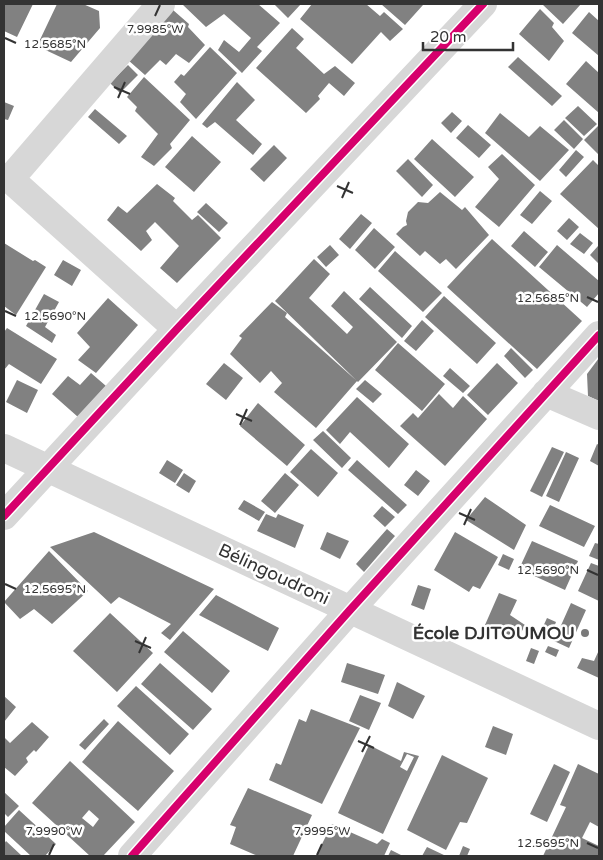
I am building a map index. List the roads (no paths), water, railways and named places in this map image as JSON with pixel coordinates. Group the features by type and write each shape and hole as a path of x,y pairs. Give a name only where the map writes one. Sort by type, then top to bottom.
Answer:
{"street":[{"path":"160,4 7,178 177,328"},
{"path":"4,516 177,328 483,4"},
{"path":"135,856 350,610 599,335"},
{"path":"546,393 599,416"},
{"name":"Bélingoudroni","path":"4,448 599,726"}],"place":[{"name":"École DJITOUMOU","path":"585,633"}]}
